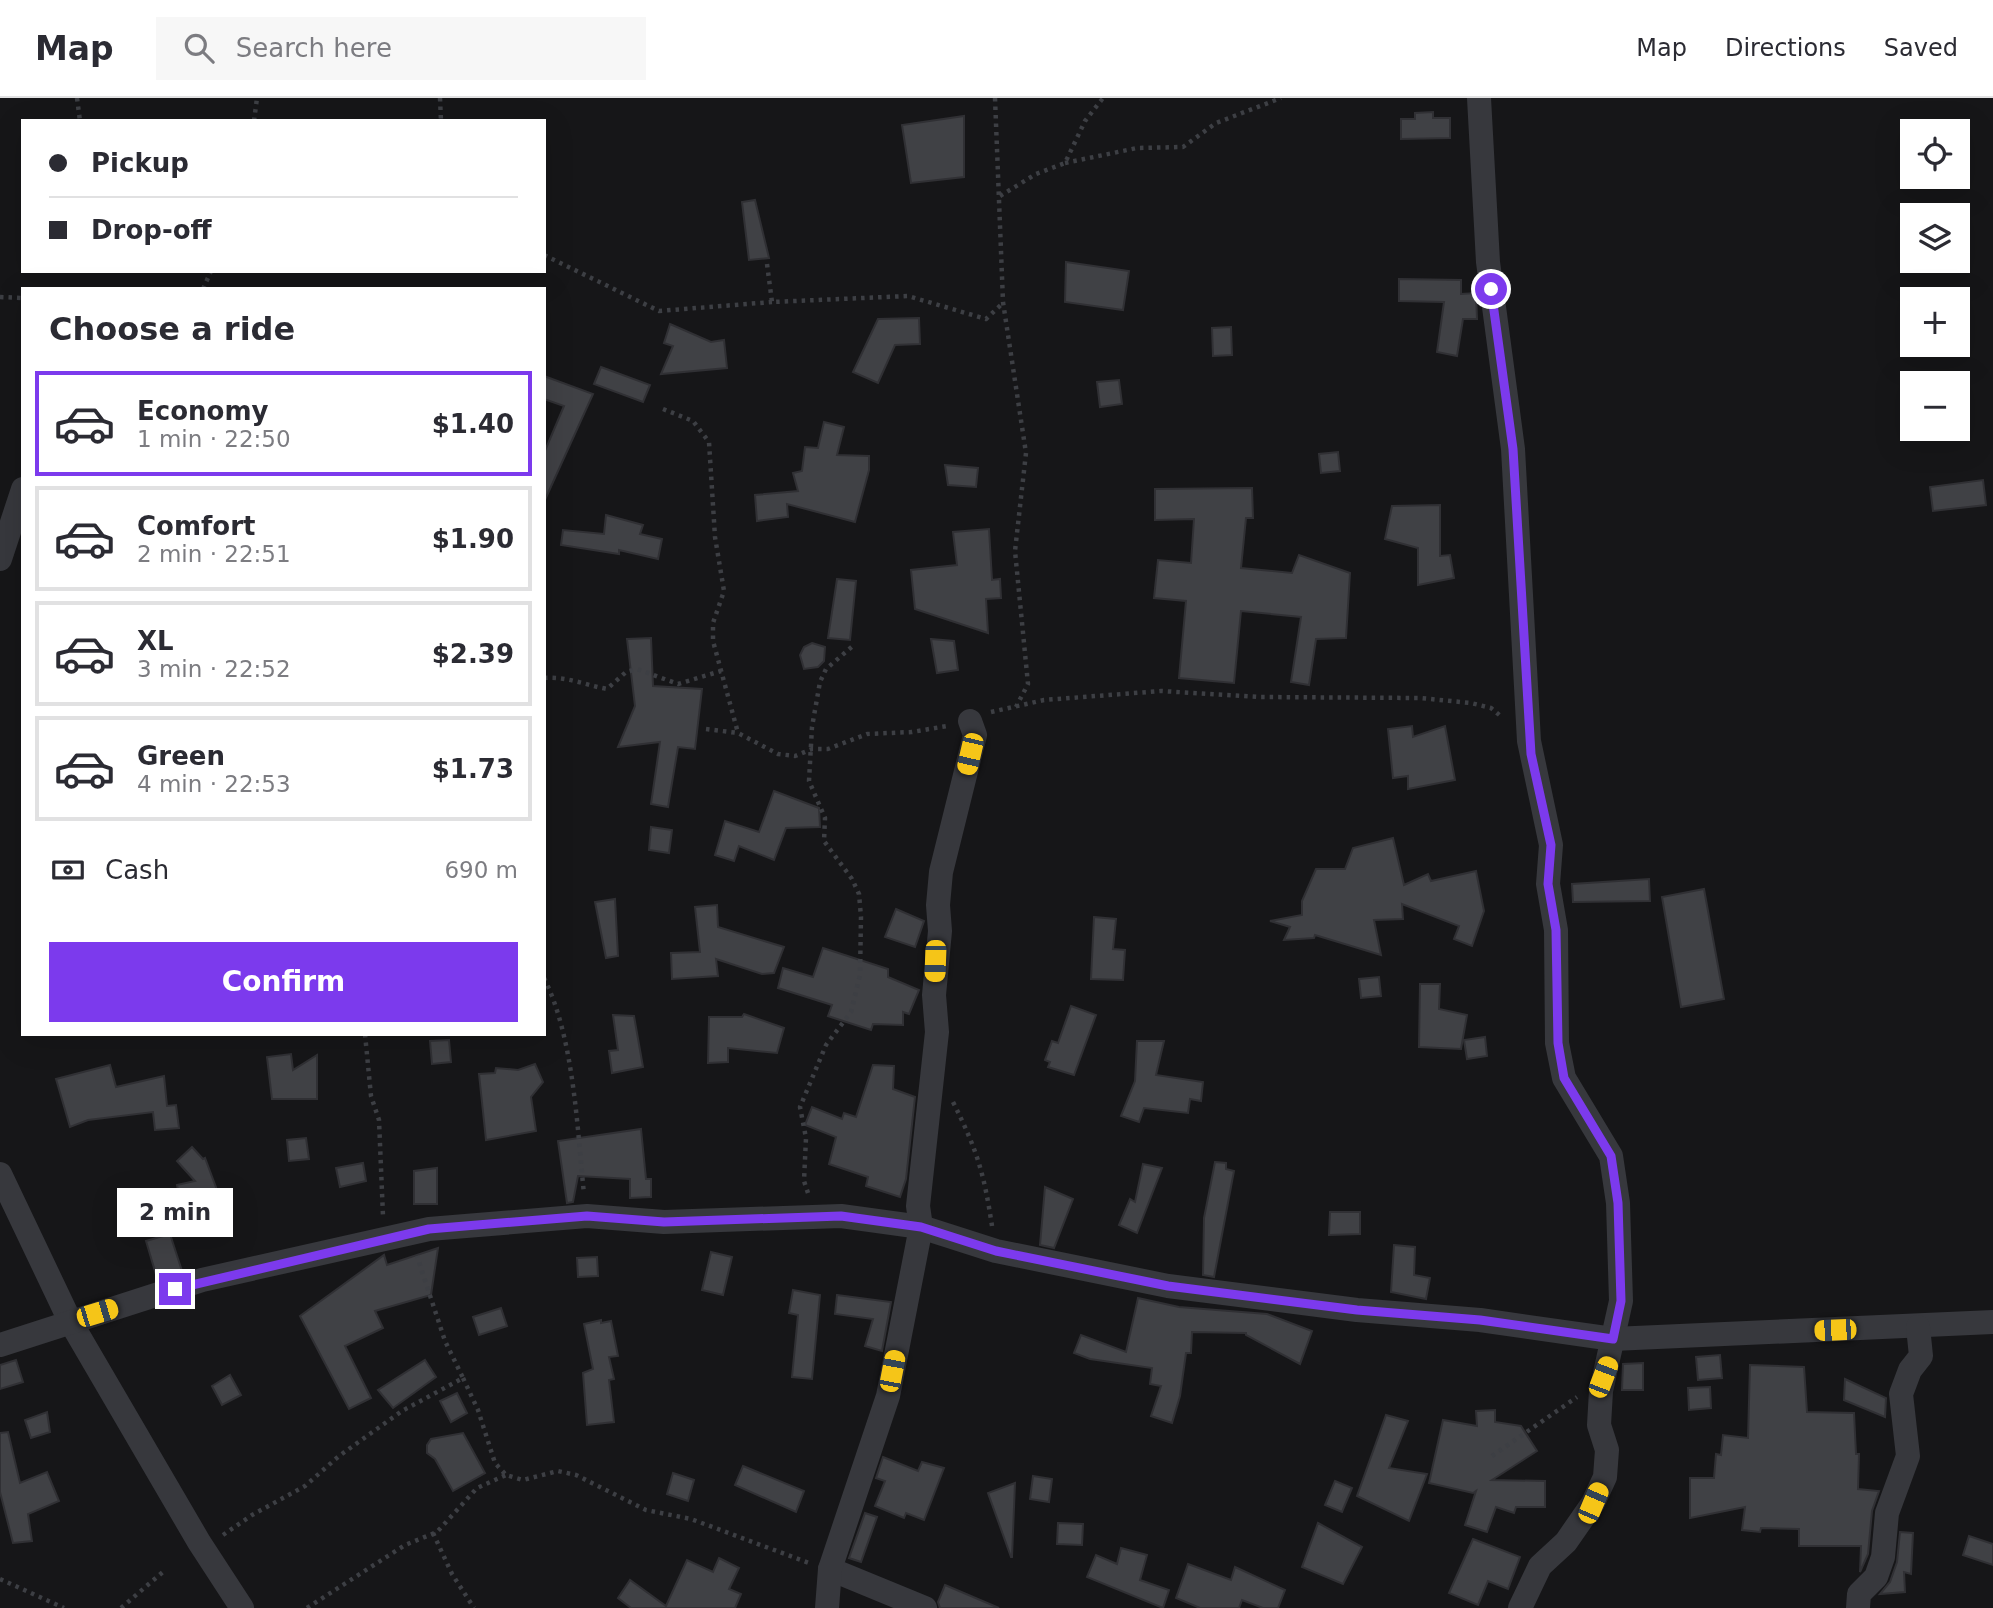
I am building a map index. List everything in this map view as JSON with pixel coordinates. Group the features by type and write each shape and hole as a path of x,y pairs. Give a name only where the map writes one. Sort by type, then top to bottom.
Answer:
{"street":[{"path":"1479,98 1488,262 1513,449 1530,741 1551,845 1548,884 1556,930 1558,1043 1570,1088 1611,1156 1618,1203 1621,1301 1603,1377 1599,1425 1607,1450 1605,1477 1593,1503 1566,1542 1540,1566 1520,1608"},
{"path":"0,559 21,495"},
{"path":"827,1608 830,1569 888,1396 921,1227 918,1206 937,1032 934,995 940,930 937,905 950,827 975,736 970,721"},
{"path":"0,1174 70,1321 199,1542 242,1608"},
{"path":"0,1345 202,1280 410,1234 469,1225 587,1216 664,1222 841,1216 921,1227 996,1251 1168,1286 1357,1310 1480,1320 1613,1339 1993,1322"},
{"path":"1858,1608 1859,1594 1864,1585 1876,1577 1883,1557 1887,1513 1908,1456 1901,1394 1910,1370 1921,1356 1918,1327"},
{"path":"830,1569 925,1608"}],"path":[{"path":"77,98 80,119"},
{"path":"254,119 257,98"},
{"path":"440,98 441,119"},
{"path":"995,98 1003,302 1026,453 1015,551 1028,684 1016,707 1044,700 1161,691 1261,697 1420,698 1491,708 1515,733 1530,741"},
{"path":"1065,163 1085,121 1103,98"},
{"path":"999,197 1036,174 1065,163 1138,148 1183,146 1216,122 1281,98"},
{"path":"546,256 659,311 772,302 908,296 986,319 1003,302"},
{"path":"767,264 772,302"},
{"path":"0,297 21,298"},
{"path":"663,409 693,421 709,442 715,537 724,579 724,591 713,623 713,641 738,733"},
{"path":"815,1216 804,1181 806,1138 800,1107 826,1045 851,1012 860,975 861,917 859,894 852,878 824,842 825,818 809,780 820,682 826,668 854,645"},
{"path":"546,678 562,676 579,684 607,689 626,672 637,669 678,684 721,671"},
{"path":"706,729 738,733 778,754 796,756 812,749 828,749 867,734 912,732 970,721"},
{"path":"546,982 556,1002 571,1079 587,1216"},
{"path":"365,1036 371,1096 379,1120 378,1159 384,1202 381,1241"},
{"path":"951,1099 973,1139 986,1178 996,1251"},
{"path":"410,1234 445,1341 478,1410 495,1463 506,1475 523,1480 558,1471 576,1475 646,1510 691,1519 732,1536 830,1569"},
{"path":"1492,1456 1603,1377"},
{"path":"199,1542 220,1538 252,1515 306,1486 323,1469 402,1410 463,1378"},
{"path":"307,1608 405,1545 433,1533 477,1488 506,1475"},
{"path":"433,1533 452,1574 474,1608"},
{"path":"121,1608 164,1571"},
{"path":"0,1579 64,1608"}],"building":[{"path":"1433,112 1433,118 1450,118 1450,138 1401,139 1401,119 1415,119 1415,113"},
{"path":"964,116 964,177 911,183 902,125"},
{"path":"755,200 769,258 749,260 742,202"},
{"path":"1066,262 1129,271 1123,310 1065,302"},
{"path":"1399,279 1461,280 1461,294 1476,293 1477,319 1463,319 1457,356 1437,352 1444,302 1399,301"},
{"path":"919,318 920,344 895,345 878,383 853,372 878,319"},
{"path":"670,324 711,342 724,340 727,368 661,374 673,346 664,343"},
{"path":"1231,327 1232,355 1213,356 1212,328"},
{"path":"601,367 650,385 643,402 594,384"},
{"path":"546,377 593,394 546,498 546,448 564,406 546,400"},
{"path":"1119,380 1122,404 1100,407 1097,382"},
{"path":"824,422 844,427 837,455 869,456 869,470 855,522 787,504 788,517 757,521 755,495 798,491 793,473 802,471 805,447 818,448"},
{"path":"1338,452 1340,471 1321,473 1319,454"},
{"path":"945,465 978,468 976,487 948,485"},
{"path":"1983,480 1986,505 1933,511 1930,487"},
{"path":"1252,488 1253,518 1246,518 1241,568 1292,573 1299,555 1350,573 1346,638 1316,639 1309,685 1291,682 1301,617 1241,611 1234,683 1179,678 1186,601 1154,598 1158,560 1191,563 1194,519 1155,520 1155,489"},
{"path":"1440,505 1440,556 1450,555 1454,578 1418,585 1418,548 1385,539 1392,506"},
{"path":"606,515 643,525 640,534 662,539 658,559 619,550 619,554 561,545 563,530 604,534"},
{"path":"989,529 992,580 1000,579 1001,598 986,599 988,633 915,609 911,570 957,565 953,532"},
{"path":"837,579 856,581 850,640 828,638"},
{"path":"651,638 653,686 702,689 695,749 678,747 668,807 651,804 660,742 618,747 635,706 627,639"},
{"path":"931,639 954,641 958,670 937,673"},
{"path":"812,643 825,647 824,661 818,667 804,669 800,655 804,647"},
{"path":"1412,726 1413,737 1445,726 1455,780 1408,789 1408,776 1393,778 1388,729"},
{"path":"774,791 819,808 820,827 786,828 774,860 739,846 734,861 715,855 725,821 759,832"},
{"path":"651,827 672,830 669,853 649,850"},
{"path":"1393,838 1404,885 1428,874 1431,881 1476,871 1484,911 1472,946 1454,939 1459,926 1402,904 1403,919 1374,920 1381,955 1315,935 1314,938 1284,940 1290,927 1270,921 1302,915 1302,901 1316,869 1345,869 1353,848"},
{"path":"1649,879 1650,901 1573,902 1572,884"},
{"path":"1704,889 1724,999 1681,1007 1662,897"},
{"path":"615,899 618,956 606,958 595,902"},
{"path":"717,905 718,927 784,947 774,973 762,974 716,959 718,976 672,979 671,953 700,952 695,907"},
{"path":"896,909 924,921 915,947 885,937"},
{"path":"1094,917 1116,919 1113,949 1125,950 1123,980 1091,979"},
{"path":"823,948 888,969 888,977 919,990 909,1014 903,1012 903,1025 873,1024 871,1030 828,1016 832,1005 778,988 783,968 813,977"},
{"path":"1379,977 1381,996 1361,998 1359,979"},
{"path":"1420,984 1440,984 1439,1009 1467,1015 1461,1049 1419,1047"},
{"path":"1071,1006 1096,1015 1074,1075 1048,1067 1050,1062 1045,1060 1052,1041 1058,1043"},
{"path":"744,1014 784,1028 777,1053 728,1048 728,1062 708,1063 709,1017 742,1017"},
{"path":"613,1015 634,1016 643,1067 612,1073 609,1051 618,1050"},
{"path":"1485,1037 1487,1056 1467,1059 1464,1040"},
{"path":"449,1040 451,1062 432,1064 430,1041"},
{"path":"1137,1041 1164,1041 1156,1075 1203,1082 1201,1101 1190,1099 1188,1113 1144,1108 1139,1122 1121,1116 1135,1081"},
{"path":"291,1054 293,1070 317,1055 317,1099 272,1099 267,1057"},
{"path":"535,1064 543,1082 531,1097 536,1131 486,1140 479,1074 495,1073 496,1068 518,1070"},
{"path":"110,1065 116,1087 164,1076 167,1106 176,1105 179,1128 155,1130 153,1112 88,1120 70,1127 56,1079"},
{"path":"873,1065 894,1066 893,1089 915,1097 906,1179 900,1197 866,1186 868,1177 829,1164 836,1137 805,1125 812,1107 842,1119 844,1113 856,1117"},
{"path":"641,1129 646,1179 651,1179 651,1197 630,1198 630,1179 578,1176 573,1202 567,1203 558,1141"},
{"path":"306,1138 309,1159 289,1161 287,1140"},
{"path":"192,1147 205,1158 226,1214 210,1197 181,1204 177,1185 195,1181 177,1161"},
{"path":"1215,1162 1226,1163 1226,1169 1234,1171 1214,1277 1203,1275 1204,1218"},
{"path":"363,1163 366,1181 340,1187 336,1168"},
{"path":"1143,1164 1162,1168 1137,1233 1119,1225 1130,1199 1135,1202"},
{"path":"437,1168 437,1204 414,1204 414,1171"},
{"path":"1045,1187 1073,1199 1054,1248 1040,1245"},
{"path":"1330,1212 1360,1212 1360,1234 1329,1235"},
{"path":"170,1234 182,1271 157,1278 146,1241"},
{"path":"1394,1245 1415,1247 1414,1275 1430,1278 1426,1299 1391,1292"},
{"path":"438,1248 431,1295 375,1311 383,1328 345,1346 371,1398 349,1409 300,1316 384,1255 387,1265"},
{"path":"711,1252 732,1257 723,1295 702,1290"},
{"path":"597,1257 598,1276 578,1277 577,1258"},
{"path":"793,1290 820,1295 812,1379 792,1377 798,1315 789,1313"},
{"path":"837,1295 891,1302 882,1351 865,1346 873,1319 835,1314"},
{"path":"1138,1298 1179,1307 1267,1314 1312,1331 1300,1364 1246,1333 1192,1332 1191,1353 1186,1353 1180,1396 1172,1423 1151,1416 1161,1386 1150,1384 1152,1368 1090,1359 1074,1353 1081,1335 1126,1352"},
{"path":"501,1308 507,1326 479,1335 473,1317"},
{"path":"601,1320 601,1323 611,1321 618,1356 609,1357 614,1379 609,1380 614,1422 587,1425 583,1373 593,1369 584,1324"},
{"path":"1720,1355 1722,1378 1698,1380 1696,1357"},
{"path":"16,1360 23,1382 0,1389 0,1365"},
{"path":"425,1360 436,1377 393,1408 378,1390"},
{"path":"1643,1363 1643,1390 1622,1390 1623,1364"},
{"path":"1750,1365 1804,1367 1807,1412 1854,1413 1856,1454 1859,1454 1858,1489 1879,1491 1872,1511 1868,1554 1860,1572 1861,1546 1799,1546 1799,1529 1761,1528 1760,1532 1742,1530 1745,1507 1690,1518 1690,1478 1714,1478 1716,1454 1721,1455 1723,1435 1748,1438"},
{"path":"230,1375 241,1395 222,1405 212,1386"},
{"path":"1845,1379 1886,1398 1885,1417 1844,1400"},
{"path":"1710,1387 1711,1408 1689,1410 1688,1388"},
{"path":"457,1393 467,1413 451,1422 440,1401"},
{"path":"1495,1410 1495,1422 1521,1426 1537,1451 1492,1480 1545,1481 1545,1507 1516,1507 1514,1513 1496,1507 1487,1532 1465,1525 1476,1491 1473,1493 1429,1483 1443,1420 1477,1426 1476,1411"},
{"path":"47,1412 50,1432 31,1438 25,1420"},
{"path":"1386,1415 1408,1421 1389,1468 1427,1474 1409,1521 1357,1496"},
{"path":"8,1432 20,1483 47,1472 59,1501 28,1514 32,1541 13,1543 0,1492 0,1433"},
{"path":"463,1433 485,1473 453,1491 435,1459 427,1453 427,1445 431,1439"},
{"path":"883,1457 918,1471 922,1462 944,1468 924,1520 906,1513 904,1518 875,1506 885,1481 876,1478"},
{"path":"743,1466 804,1491 796,1512 735,1485"},
{"path":"673,1473 694,1480 688,1501 667,1494"},
{"path":"1033,1476 1052,1479 1049,1502 1030,1499"},
{"path":"1335,1481 1352,1488 1342,1512 1325,1505"},
{"path":"1015,1483 1012,1557 1011,1557 988,1493"},
{"path":"865,1513 877,1517 861,1562 849,1558"},
{"path":"1058,1523 1083,1524 1082,1545 1057,1544"},
{"path":"1318,1523 1362,1547 1343,1584 1302,1567"},
{"path":"1900,1532 1913,1533 1911,1574 1904,1572 1905,1592 1880,1594 1890,1582 1897,1562"},
{"path":"1969,1536 1993,1544 1993,1565 1963,1555"},
{"path":"1473,1539 1520,1557 1508,1589 1488,1581 1478,1605 1449,1593"},
{"path":"1121,1548 1147,1555 1140,1580 1169,1590 1163,1608 1087,1577 1096,1555 1117,1564"},
{"path":"719,1558 739,1568 729,1589 741,1594 735,1608 631,1608 618,1598 630,1580 666,1606 687,1560 713,1572"},
{"path":"1188,1564 1231,1580 1235,1567 1285,1590 1278,1608 1263,1608 1242,1600 1239,1608 1200,1608 1176,1598"},
{"path":"945,1585 999,1608 940,1608 938,1602"}],"route":[{"path":"175,1289 202,1280 429,1229 483,1223 587,1216 664,1222 735,1217 841,1216 921,1227 996,1251 1064,1267 1168,1286 1357,1310 1480,1320 1613,1339 1621,1301 1618,1203 1611,1156 1564,1078 1558,1043 1556,930 1548,884 1551,845 1531,754 1513,449 1491,289"}]}
